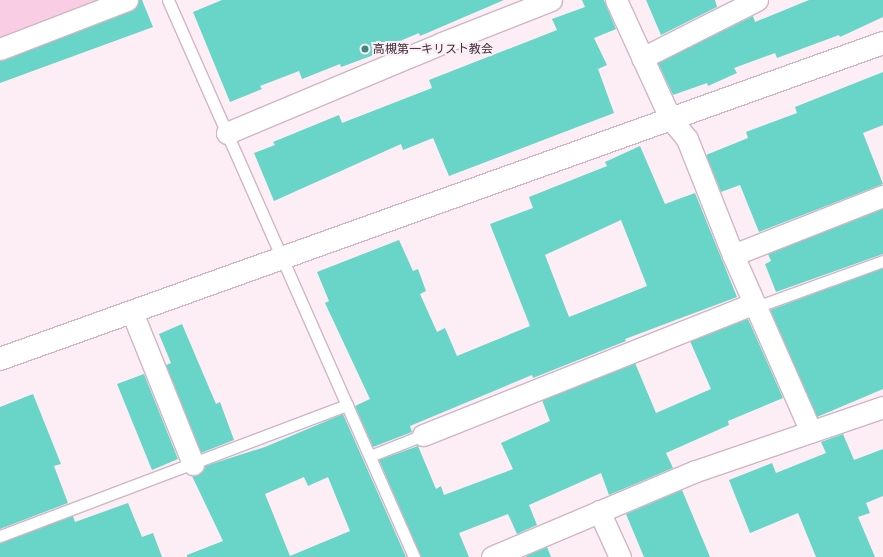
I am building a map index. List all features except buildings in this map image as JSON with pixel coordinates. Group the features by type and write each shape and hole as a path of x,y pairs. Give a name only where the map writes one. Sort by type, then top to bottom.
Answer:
{"street":[{"path":"0,49 127,0"},
{"path":"227,133 442,43 552,0"},
{"path":"616,0 670,118 687,139 755,305 811,432"},
{"path":"642,58 757,0"},
{"path":"0,359 284,259 670,118 883,43"},
{"path":"734,255 883,196"},
{"path":"423,435 755,305"},
{"path":"132,312 193,464"},
{"path":"492,557 599,510 696,471 883,407"},
{"path":"599,510 620,557"}],"lane":[{"path":"168,0 284,259 414,557"},
{"path":"755,305 883,261"},
{"path":"0,536 347,405"},
{"path":"370,456 423,435"}],"shaded area":[{"path":"0,0 107,0 0,41"}],"place":[{"name":"高槻第一キリスト教会","path":"365,49"}]}
